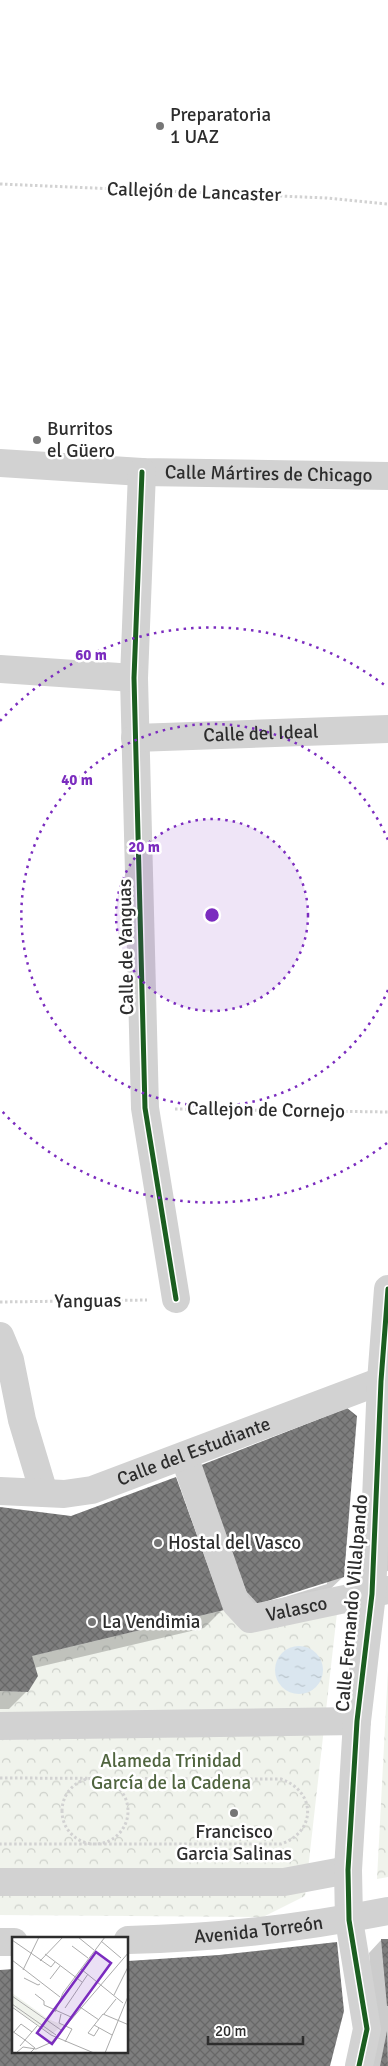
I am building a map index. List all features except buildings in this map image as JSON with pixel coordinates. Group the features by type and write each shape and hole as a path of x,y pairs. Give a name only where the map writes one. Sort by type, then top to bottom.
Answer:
{"street":[{"name":"Calle Mártires de Chicago","path":"0,463 142,472 388,476"},
{"name":"Calle de Yanguas","path":"142,472 134,678 145,1108 176,1299"},
{"path":"0,669 134,678"},
{"name":"Calle del Ideal","path":"135,738 388,729"},
{"name":"Calle Fernando Villalpando","path":"359,2066 368,2030 349,1920 348,1870 357,1721 380,1592 381,1381 388,1289"},
{"path":"0,1336 10,1360 22,1420 44,1493"},
{"name":"Calle del Estudiante","path":"0,1491 64,1494 92,1490 381,1381"},
{"name":"Valasco","path":"184,1456 236,1604 250,1619 380,1592"},
{"path":"0,1726 357,1721"},
{"path":"0,1882 284,1882 348,1870"},
{"name":"Avenida Torreón","path":"129,1940 256,1933 349,1920 388,1911"}],"path":[{"path":"0,1778 282,1779 298,1788 307,1804 308,1814 300,1834 292,1840 281,1844 0,1844"},
{"path":"96,1778 107,1780 119,1788 127,1802 128,1812 127,1822 114,1839 94,1844 82,1842 72,1836 62,1816 62,1804 74,1785 84,1780 96,1778"}],"green space":[{"name":"Alameda Trinidad García de la Cadena","path":"224,1610 246,1632 337,1613 305,1896 263,1917 0,1915 0,1691 28,1692 32,1656"},
{"path":"388,1670 388,1877 377,1879"}],"water":[{"path":"294,1646 304,1646 313,1650 319,1656 323,1670 319,1684 313,1690 304,1694 294,1694 285,1690 279,1684 275,1675 275,1665 279,1656 285,1650"}],"cycle path":[{"path":"142,472 134,678 145,1108 176,1299"},
{"path":"359,2066 367,2029 349,1920 348,1870 357,1721 372,1594 381,1381 388,1289"}],"place":[{"name":"Preparatoria 1 UAZ","path":"160,126"},
{"name":"Burritos el Güero","path":"37,440"},
{"name":"Hostal del Vasco","path":"158,1543"},
{"name":"La Vendimia","path":"92,1622"},
{"name":"Francisco Garcia Salinas","path":"234,1813"}]}
